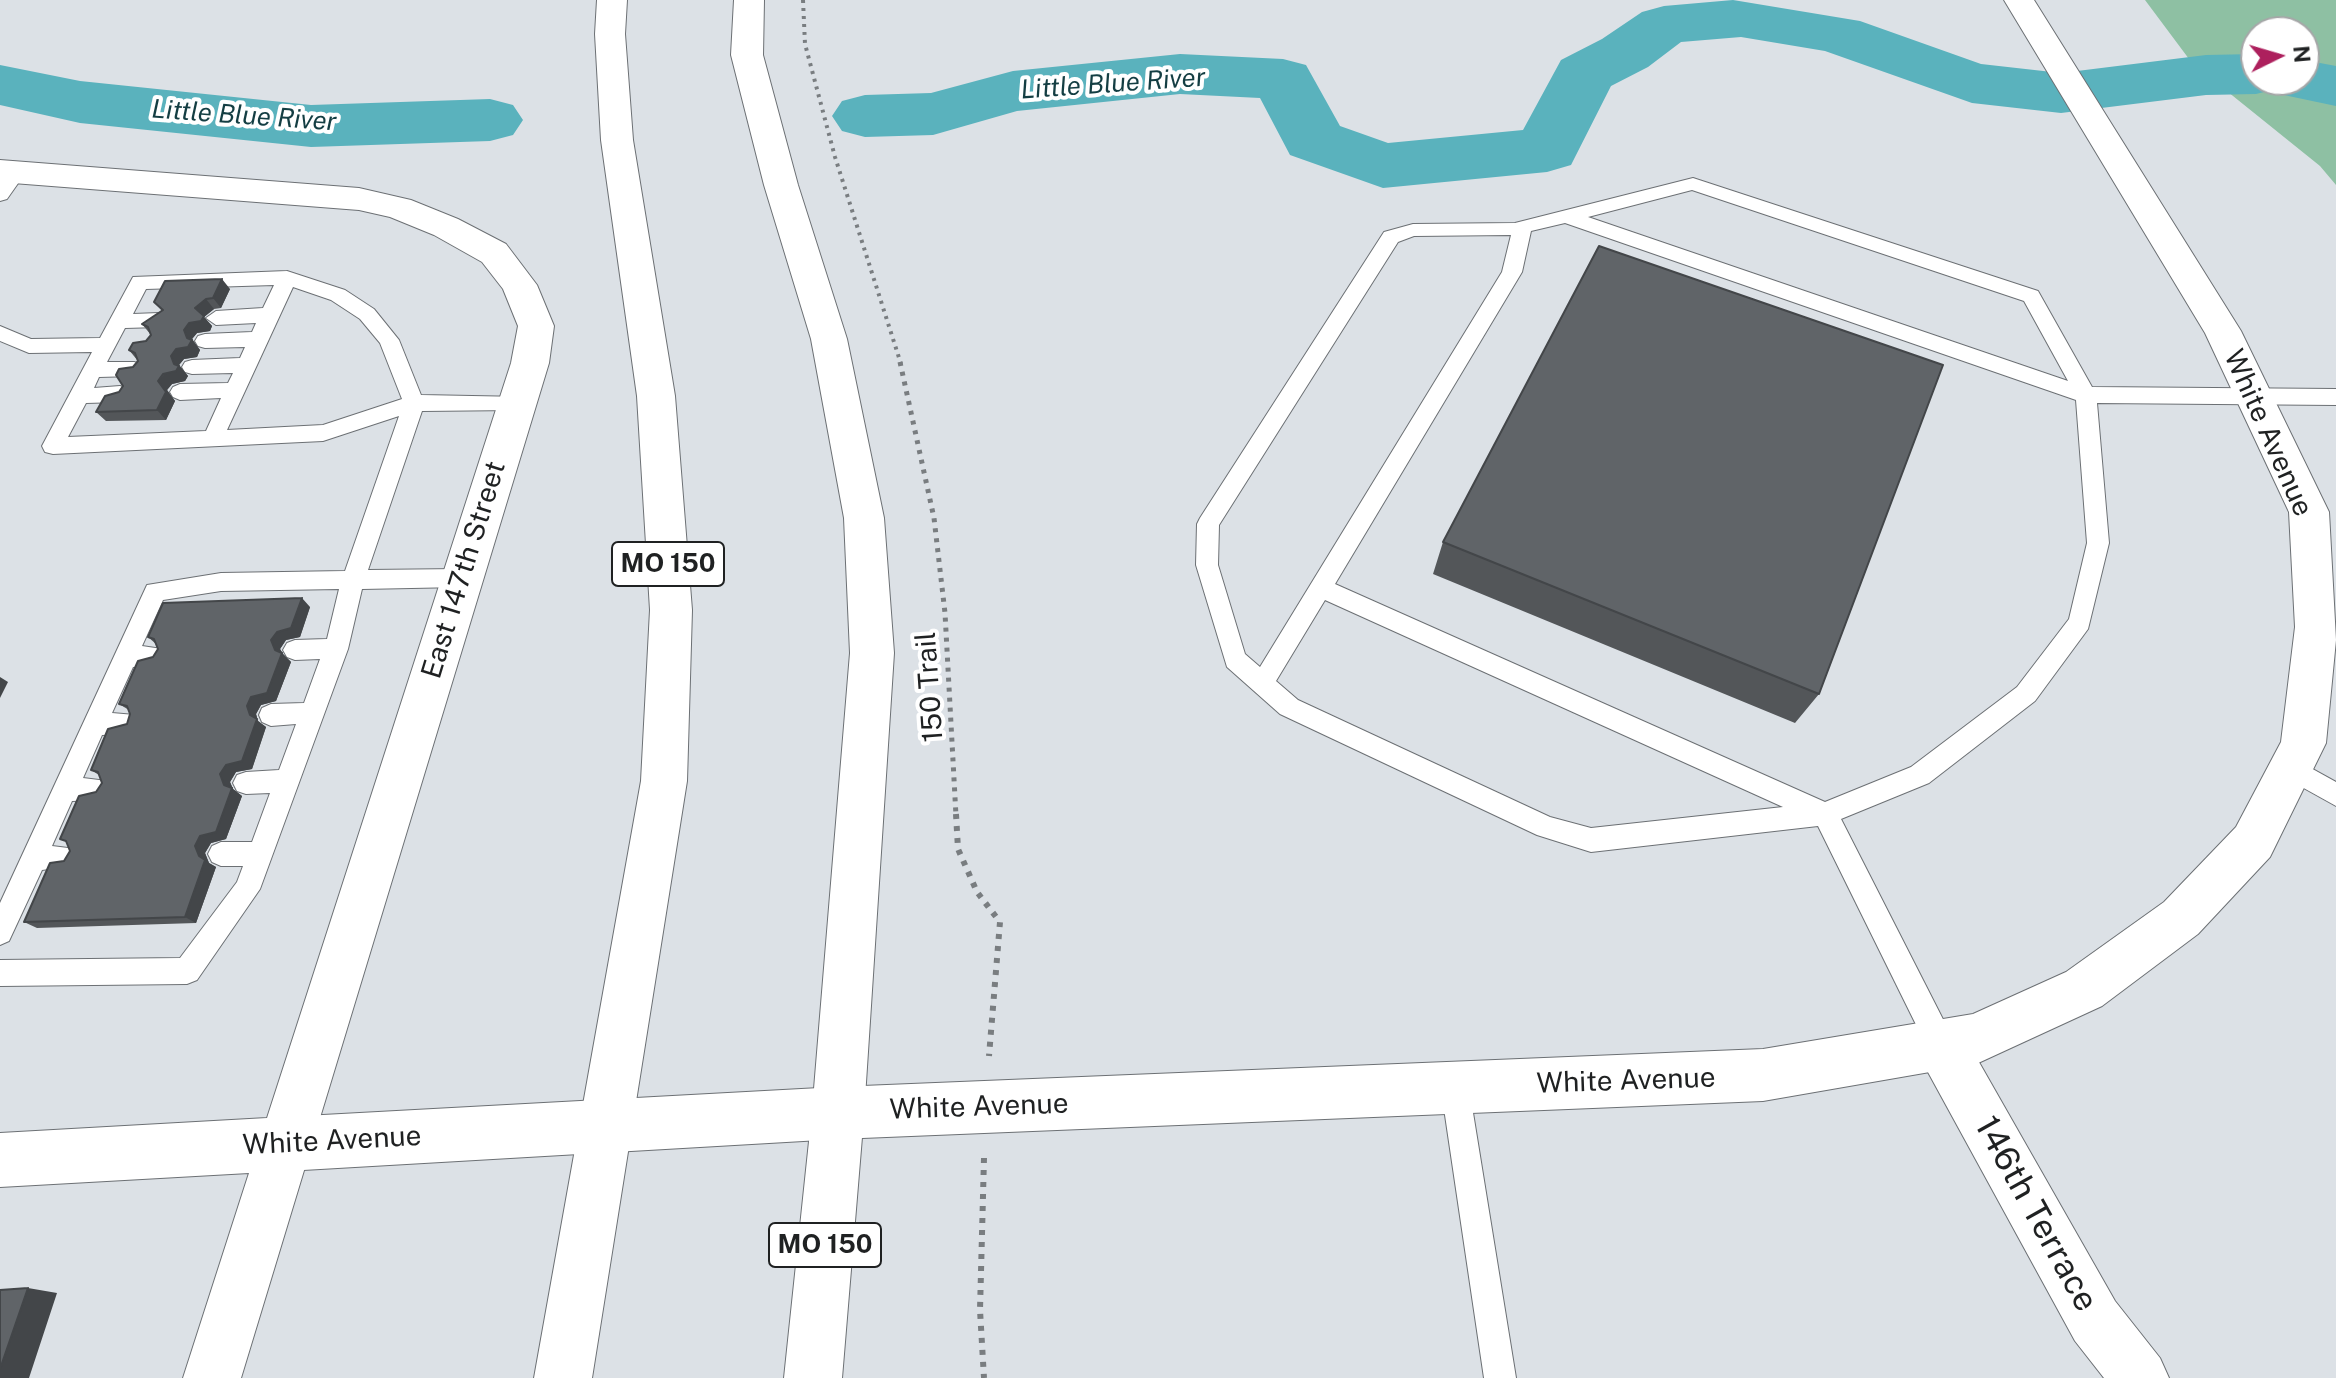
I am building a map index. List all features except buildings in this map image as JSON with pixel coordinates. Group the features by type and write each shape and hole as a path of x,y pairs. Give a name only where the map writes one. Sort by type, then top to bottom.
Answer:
{"street":[{"name":"MO 150","path":"563,1378 664,781 671,610 656,396 617,140 610,34 612,0"},
{"name":"MO 150","path":"749,0 747,55 781,185 829,339 864,518 872,653 838,1113 813,1378"},
{"name":"White Avenue","path":"0,1160 838,1113 1763,1075 1976,1039 2084,989 2181,918 2253,842 2303,743 2316,627 2309,512 2223,331 2019,0"},
{"name":"East 147th Street","path":"6,179 359,199 399,208 446,227 494,253 519,285 536,326 530,363 212,1378"},
{"name":"146th Terrace","path":"1941,1045 2095,1321 2140,1378"}],"lane":[{"path":"1693,184 2031,296 2086,395 2098,543 2080,622 2026,694 1920,775 1825,814 1591,840 1546,827 1289,707 1235,660 1207,565 1208,524 1391,237 1413,230 1523,227 1566,216 1693,184"},
{"path":"1566,216 2086,395 2255,399 2336,397"},
{"path":"1262,684 1512,272 1523,227"},
{"path":"0,973 187,971 247,889 336,649 353,580 414,403 389,340 367,314 338,295 287,278 140,282 53,446 323,433 414,403 516,402"},
{"path":"212,440 287,278"},
{"path":"216,318 269,315"},
{"path":"119,321 159,320"},
{"path":"0,333 29,346 133,344"},
{"path":"205,341 258,339"},
{"path":"192,367 247,365"},
{"path":"93,370 134,369"},
{"path":"180,392 235,390"},
{"path":"80,396 120,394"},
{"path":"0,932 155,592 221,582 461,578"},
{"path":"1321,588 1825,814 1941,1045"},
{"path":"295,650 336,649"},
{"path":"125,657 154,656"},
{"path":"271,715 312,713"},
{"path":"95,725 126,723"},
{"path":"2291,768 2336,795"},
{"path":"246,783 287,781"},
{"path":"66,790 98,789"},
{"path":"221,854 260,854"},
{"path":"34,858 67,857"},
{"path":"1455,1088 1500,1378"}],"path":[{"name":"150 Trail","path":"803,0 805,44 835,157 901,365 934,518 945,613 958,849 977,892 1000,922 985,1107 980,1310 984,1378"}],"green space":[{"path":"2145,0 2336,0 2336,185 2320,166 2192,63"}],"waterway":[{"name":"Little Blue River","path":"865,116 933,114 1013,91 1180,74 1283,79 1314,140 1383,166 1547,150 1584,74 1625,53 1664,25 1741,18 1838,34 1972,83 2061,93 2206,75 2240,74"},
{"name":"Little Blue River","path":"2320,83 2336,86"},
{"name":"Little Blue River","path":"0,85 80,102 311,126 490,120"}]}
